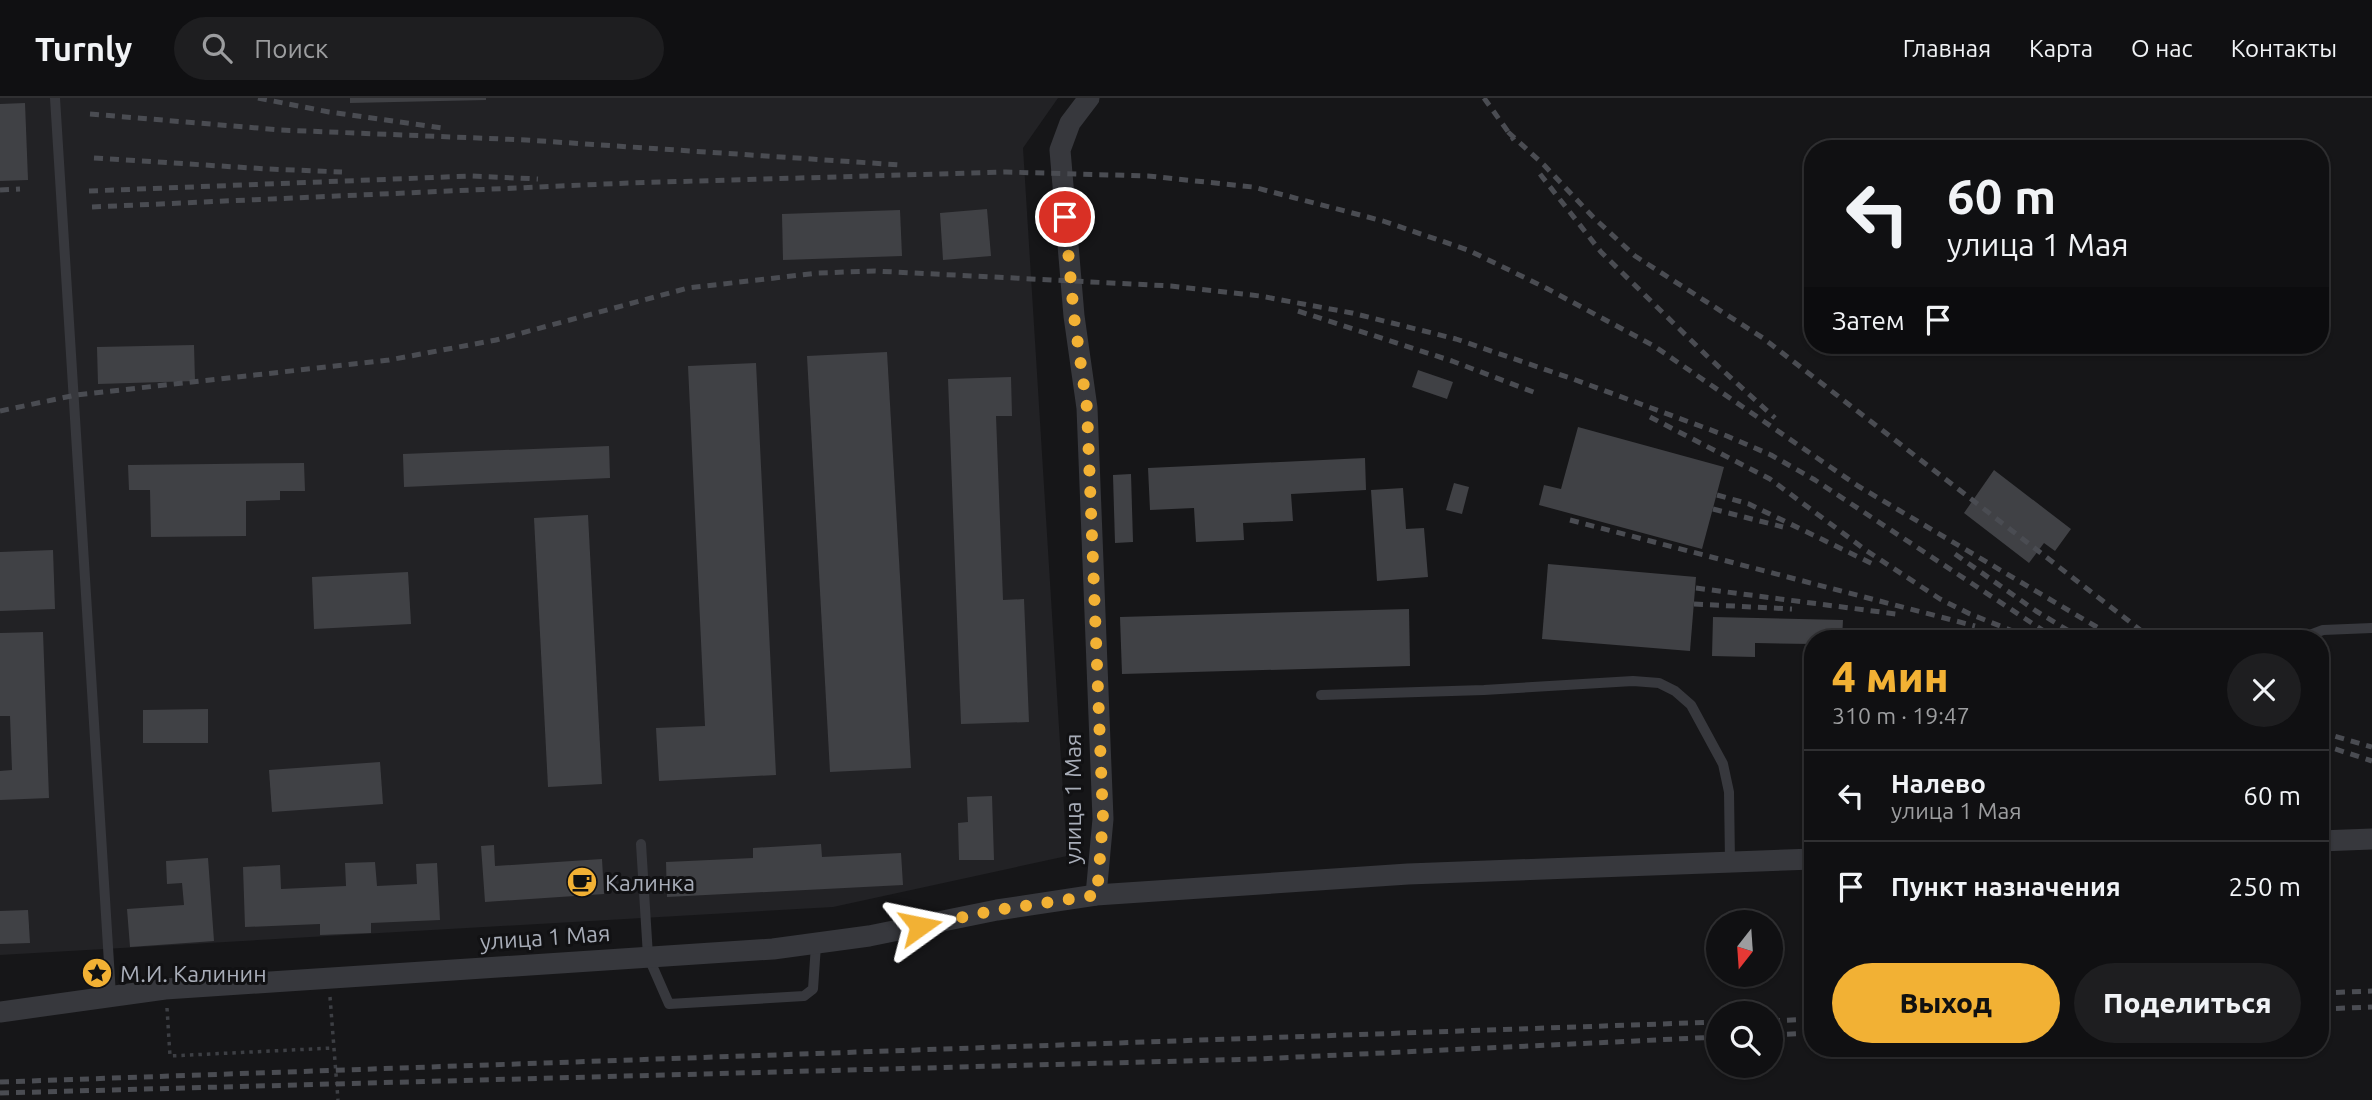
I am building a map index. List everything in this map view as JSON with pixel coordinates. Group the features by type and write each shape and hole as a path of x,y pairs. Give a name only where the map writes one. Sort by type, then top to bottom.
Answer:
{"street":[{"name":"улица 1 Мая","path":"0,1012 165,989 816,945 997,910 1097,895 1103,819 1087,408 1074,316 1060,150 1070,123 1089,98"},
{"path":"2329,841 2372,839"},
{"path":"1097,895 1408,874 1804,859"}],"lane":[{"path":"55,98 111,995"},
{"path":"2323,630 2372,628"},
{"path":"1321,695 1485,690 1633,681 1659,683 1675,691 1691,705 1723,764 1729,792 1730,862"},
{"path":"641,844 648,956 669,1004 804,996 813,989 816,945"}],"path":[{"path":"330,995 338,1100"},
{"path":"167,1008 170,1056 333,1048"}],"shaded area":[{"path":"0,98 1058,98 1023,148 1067,856 833,907 0,955"}],"building":[{"path":"350,98 486,98 486,100 350,103"},
{"path":"25,103 28,180 0,181 0,104"},
{"path":"987,209 991,256 943,260 940,213"},
{"path":"900,210 902,256 783,260 782,214"},
{"path":"194,345 195,381 98,384 97,347"},
{"path":"887,352 911,768 830,772 807,356"},
{"path":"756,363 776,775 659,781 656,728 705,726 688,366"},
{"path":"1418,370 1453,382 1447,399 1412,387"},
{"path":"1011,377 1012,416 996,416 1003,600 1024,599 1029,722 961,724 948,379"},
{"path":"1578,427 1724,467 1702,549 1539,505 1544,485 1561,489"},
{"path":"609,446 610,478 404,487 403,454"},
{"path":"1365,458 1366,490 1291,494 1293,521 1243,523 1244,540 1196,542 1194,508 1150,510 1148,468"},
{"path":"304,463 305,491 280,491 280,500 246,501 246,536 151,537 150,490 129,490 128,465"},
{"path":"1994,470 2071,529 2055,551 2044,543 2029,563 1964,513"},
{"path":"1131,474 1133,542 1115,543 1113,475"},
{"path":"1454,483 1469,487 1462,514 1446,510"},
{"path":"1403,488 1406,529 1424,528 1428,577 1377,581 1371,490"},
{"path":"588,515 602,784 548,787 534,518"},
{"path":"53,550 55,609 0,611 0,552"},
{"path":"1548,564 1696,577 1690,651 1542,639"},
{"path":"408,572 411,624 314,629 312,577"},
{"path":"1409,609 1410,666 1122,674 1120,617"},
{"path":"1713,617 1843,620 1842,630 1804,630 1804,644 1755,643 1755,657 1712,656"},
{"path":"43,632 49,798 0,800 0,771 12,770 10,716 0,716 0,633"},
{"path":"208,709 208,743 143,743 143,710"},
{"path":"380,762 383,804 272,812 269,770"},
{"path":"992,796 994,860 959,860 958,823 968,822 967,797"},
{"path":"821,844 822,857 901,853 903,885 667,897 666,862 753,858 753,848"},
{"path":"494,845 495,866 602,859 604,894 485,902 481,846"},
{"path":"208,858 214,941 130,947 127,909 184,905 182,883 167,884 166,861"},
{"path":"375,862 377,886 417,884 416,864 437,863 440,920 371,923 371,933 320,935 320,924 245,927 243,867 280,865 281,889 346,886 345,863"},
{"path":"28,910 30,943 0,944 0,911"}],"railway":[{"path":"258,98 329,112 443,128"},
{"path":"1484,98 1514,140"},
{"path":"90,114 281,130 526,140 901,165"},
{"path":"1508,132 1635,256 1763,338 2140,630"},
{"path":"94,158 342,172"},
{"path":"92,207 628,183 1006,172 1148,176 1253,187 1383,221 1468,250 1546,288 1654,346 1858,486 2102,630"},
{"path":"1540,174 1601,252 1775,418"},
{"path":"89,191 472,176 538,179"},
{"path":"0,190 20,189"},
{"path":"0,411 76,395 389,360 496,340 688,288 818,273 875,271 1171,286 1260,296 1352,313 1456,339 1727,436 1771,455 1815,480 2042,630"},
{"path":"1298,311 1452,361 1536,393"},
{"path":"1650,417 1770,479 1867,551 1940,599 2010,630"},
{"path":"1717,495 1749,504 1875,565"},
{"path":"1713,509 1783,527"},
{"path":"1570,520 1975,626"},
{"path":"1955,554 2067,630"},
{"path":"1696,588 1896,614"},
{"path":"1694,604 1792,609"},
{"path":"2329,735 2372,747"},
{"path":"2329,747 2372,761"},
{"path":"2329,993 2372,991"},
{"path":"2329,1009 2372,1007"},
{"path":"1783,1020 1804,1019"},
{"path":"0,1082 1706,1022"},
{"path":"1783,1034 1804,1033"},
{"path":"0,1093 1256,1059 1706,1038"}],"place":[{"name":"Калинка","path":"582,882"},
{"name":"М.И. Калинин","path":"97,973"}],"route":[{"path":"920,926 997,910 1097,895 1103,819 1087,408 1074,316 1065,217"}]}
